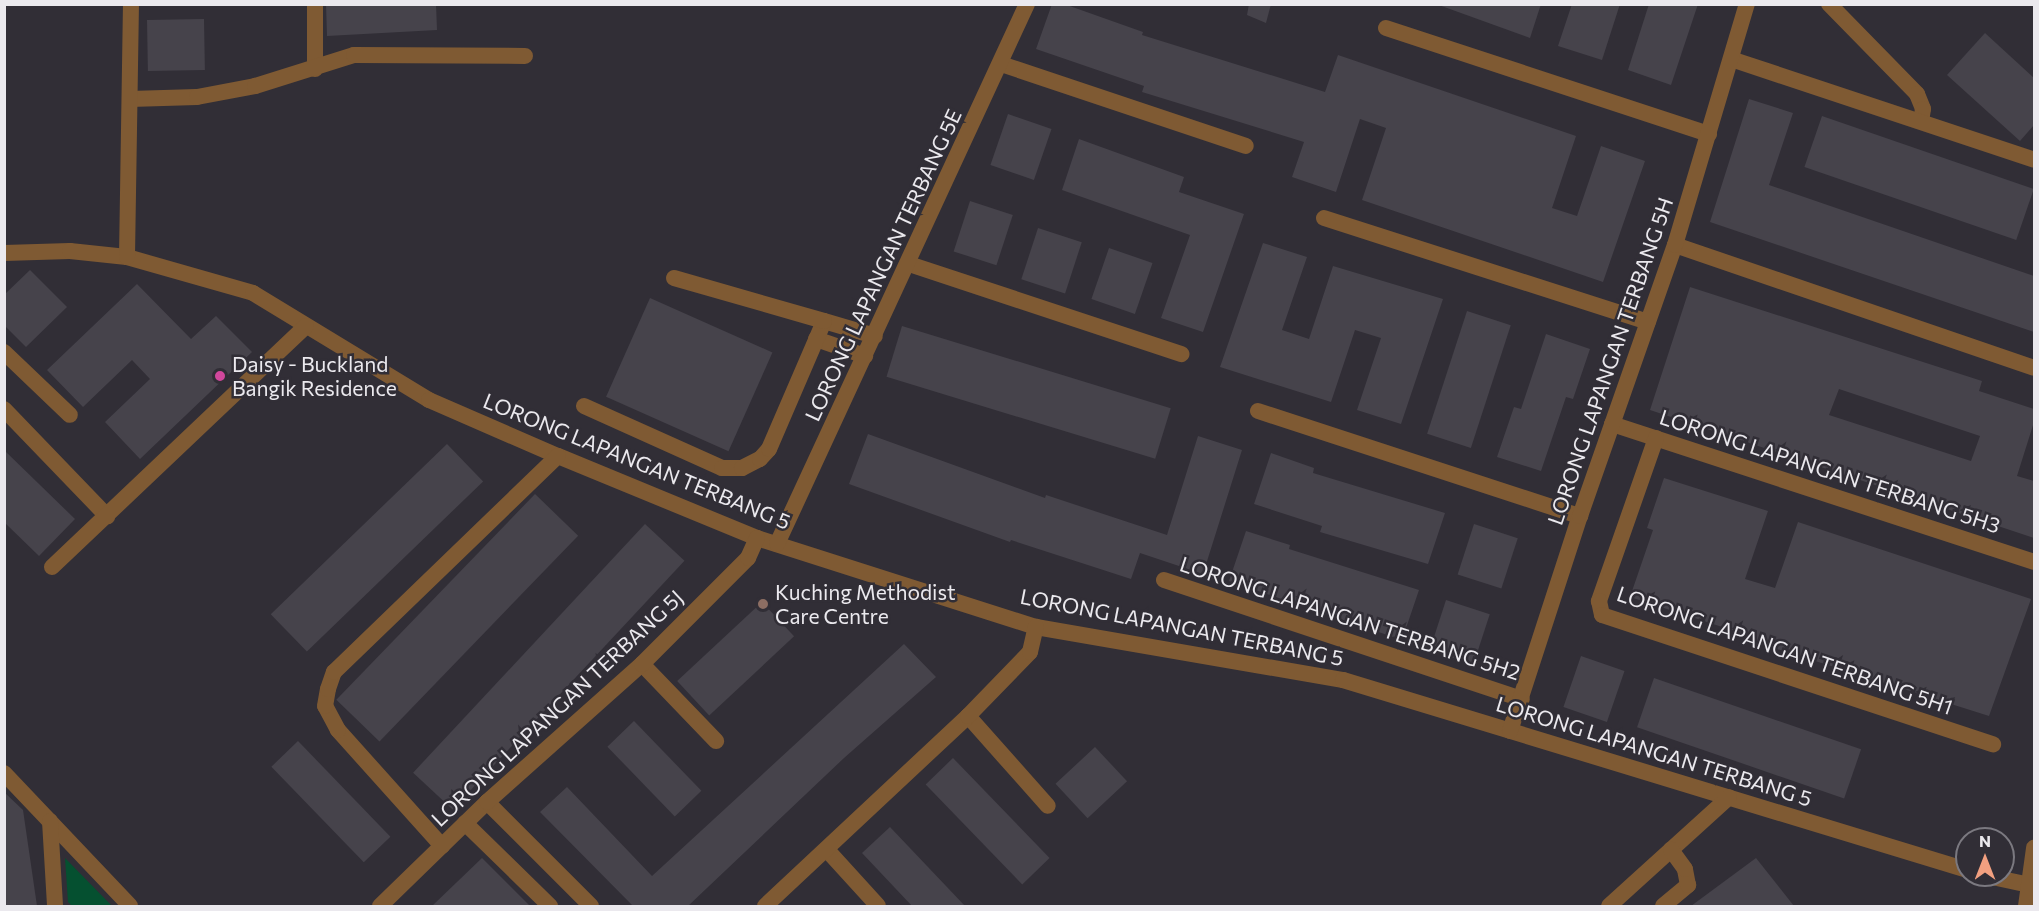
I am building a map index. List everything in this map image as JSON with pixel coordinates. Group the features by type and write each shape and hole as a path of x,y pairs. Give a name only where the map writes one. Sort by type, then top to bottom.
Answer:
{"street":[{"path":"127,257 131,4"},
{"path":"315,4 315,69"},
{"name":"LORONG LAPANGAN TERBANG 5E","path":"777,544 909,264 1027,4"},
{"name":"LORONG LAPANGAN TERBANG 5H","path":"1510,731 1580,516 1675,245 1708,134 1734,60 1747,4"},
{"path":"1829,4 1917,94 1923,109 1921,121"},
{"path":"1386,28 1708,134"},
{"path":"130,99 197,97 315,69 354,55 525,56"},
{"path":"1734,60 2034,160"},
{"path":"1001,64 1246,146"},
{"path":"1324,218 1648,322"},
{"path":"1675,245 2034,368"},
{"name":"LORONG LAPANGAN TERBANG 5","path":"4,253 70,251 127,257 253,293 429,400 558,456 757,538 1036,627 1343,680 1955,866"},
{"path":"909,264 1181,354"},
{"path":"674,278 875,336"},
{"path":"584,406 712,464 742,468 769,449 824,321"},
{"path":"52,567 306,326"},
{"path":"816,339 866,356"},
{"path":"4,352 70,415"},
{"path":"4,409 107,516"},
{"path":"1258,411 1580,516"},
{"name":"LORONG LAPANGAN TERBANG 5H3","path":"1612,424 2034,562"},
{"name":"LORONG LAPANGAN TERBANG 5H1","path":"1656,438 1599,601 1602,615 1993,744"},
{"path":"442,846 338,730 326,706 327,689 334,672 558,456"},
{"name":"LORONG LAPANGAN TERBANG 5J","path":"380,906 487,802 642,664 748,558 757,538"},
{"name":"LORONG LAPANGAN TERBANG 5H2","path":"1164,580 1522,699"},
{"path":"765,906 828,851 968,716 1030,652 1036,627"},
{"path":"642,664 716,741"},
{"path":"968,716 1048,806"},
{"path":"4,773 130,906"},
{"path":"1609,906 1729,797"},
{"path":"487,802 591,906"},
{"path":"50,821 55,906"},
{"path":"465,823 550,906"},
{"path":"2026,906 2031,886 2034,848"},
{"path":"1663,906 1688,885 1685,869 1671,850"},
{"path":"828,851 878,906"},
{"path":"2015,882 2031,886"}],"green space":[{"path":"65,858 112,906 72,906 68,902"}],"building":[{"path":"326,4 436,4 437,30 327,36"},
{"path":"1052,4 1064,4 1143,32 1142,35 1325,92 1338,55 1576,136 1552,208 1577,216 1601,146 1645,161 1603,282 1362,200 1386,128 1360,119 1336,192 1292,177 1304,142 1142,92 1144,86 1036,49"},
{"path":"1249,4 1271,4 1266,23 1247,15"},
{"path":"1436,4 1541,4 1530,38"},
{"path":"1572,4 1620,4 1602,60 1558,46"},
{"path":"1649,4 1698,4 1671,85 1628,70"},
{"path":"204,19 205,70 148,71 147,20"},
{"path":"1985,33 2034,78 2034,125 2020,141 1947,75"},
{"path":"1749,99 1793,113 1769,185 2034,276 2034,332 1710,222"},
{"path":"1008,114 1051,129 1034,180 990,165"},
{"path":"1822,116 2034,189 2016,240 1804,167"},
{"path":"1079,139 1184,177 1179,192 1244,214 1203,332 1161,318 1190,235 1062,190"},
{"path":"970,201 1013,215 996,265 954,251"},
{"path":"1038,228 1082,242 1065,294 1021,279"},
{"path":"1263,243 1307,257 1282,330 1309,339 1333,266 1443,299 1401,424 1357,410 1381,338 1355,330 1331,402 1220,367"},
{"path":"1109,248 1152,263 1135,314 1091,299"},
{"path":"30,270 67,307 26,347 4,325 4,295"},
{"path":"137,284 191,339 216,316 252,352 140,459 105,422 150,379 132,360 83,407 47,370"},
{"path":"1690,287 1982,381 1979,391 2034,409 2034,422 2017,476 2034,481 2034,538 1650,410","holes":["1839,389 1980,436 1971,461 1829,415"]},
{"path":"650,298 772,353 728,451 606,397"},
{"path":"1467,311 1511,325 1471,448 1427,434"},
{"path":"902,326 1171,408 1155,459 887,377"},
{"path":"1546,334 1590,349 1573,399 1566,397 1541,471 1497,457 1514,407 1521,409"},
{"path":"868,434 1045,498 1046,495 1167,535 1198,436 1242,450 1203,574 1140,553 1131,579 1011,540 1010,542 849,484"},
{"path":"447,444 483,481 307,652 271,614"},
{"path":"4,450 75,519 39,556 4,522"},
{"path":"1271,453 1314,468 1313,473 1445,513 1428,564 1320,532 1322,526 1254,504"},
{"path":"1664,478 1768,511 1745,579 1775,588 1798,522 2031,599 1989,716 1755,642 1756,638 1630,597 1653,530 1647,528"},
{"path":"535,494 578,536 379,741 336,700"},
{"path":"645,524 684,561 453,809 413,773"},
{"path":"1474,524 1518,538 1501,589 1458,574"},
{"path":"1246,531 1290,545 1289,549 1419,590 1402,640 1229,581"},
{"path":"1446,600 1490,614 1473,665 1430,650"},
{"path":"762,602 794,636 709,715 677,681"},
{"path":"904,644 936,677 844,758 688,906 633,906 540,812 567,787 652,876"},
{"path":"1581,656 1624,671 1607,722 1563,707"},
{"path":"1654,678 1861,749 1844,798 1637,727"},
{"path":"634,721 701,791 675,816 607,747"},
{"path":"298,741 390,837 364,862 271,767"},
{"path":"1095,747 1127,781 1088,818 1056,784"},
{"path":"953,758 1050,858 1022,884 926,784"},
{"path":"4,792 23,810 37,906 4,906"},
{"path":"890,827 965,906 912,906 862,853"},
{"path":"482,858 530,906 432,906"},
{"path":"1756,858 1794,906 1691,906"}],"place":[{"name":"Daisy - Buckland Bangik Residence","path":"220,376"},
{"name":"Kuching Methodist Care Centre","path":"763,604"}]}
